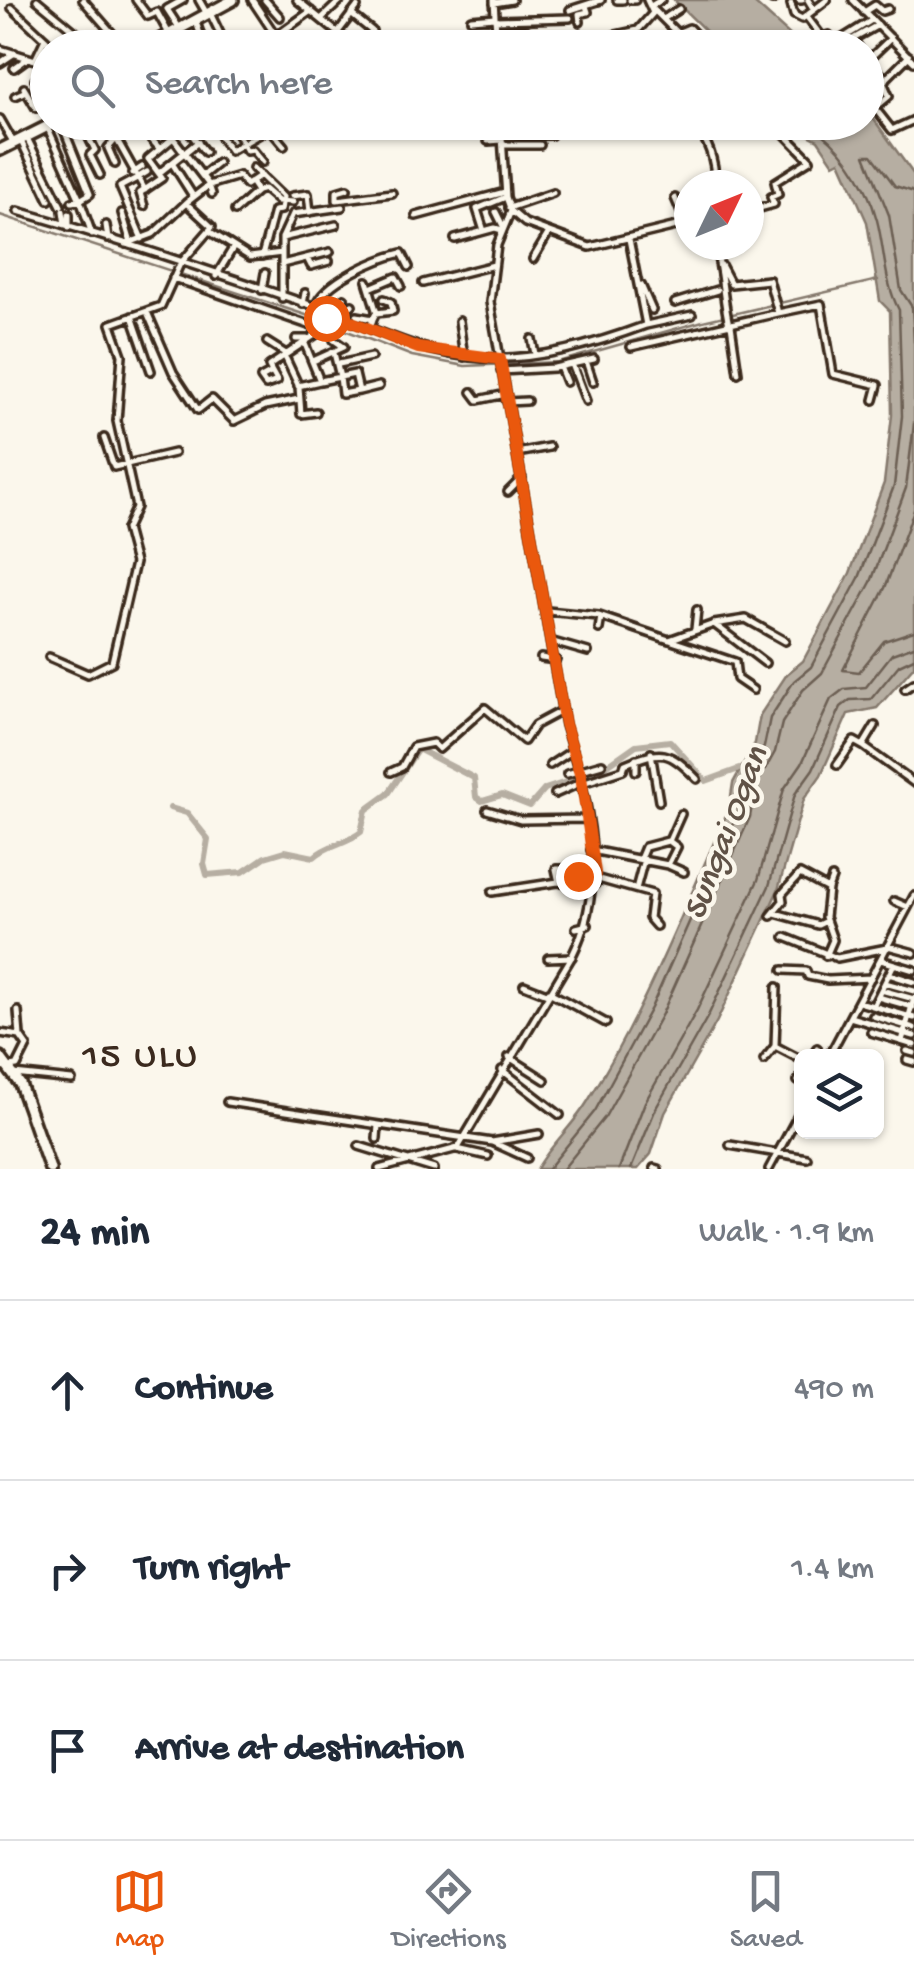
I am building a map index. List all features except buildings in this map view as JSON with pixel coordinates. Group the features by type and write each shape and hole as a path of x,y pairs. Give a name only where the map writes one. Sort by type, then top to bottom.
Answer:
{"highway":[{"path":"174,30 235,0"},
{"path":"177,30 209,15"},
{"path":"0,148 30,134"},
{"path":"0,1057 50,1169"}],"street":[{"path":"37,0 73,30"},
{"path":"82,0 109,30"},
{"path":"136,0 147,16 157,12 167,30"},
{"path":"180,28 167,9 183,0"},
{"path":"199,0 217,30"},
{"path":"252,0 272,30"},
{"path":"265,0 280,17"},
{"path":"297,0 336,30"},
{"path":"321,19 342,0"},
{"path":"496,30 494,2 512,0"},
{"path":"574,0 573,9 601,0"},
{"path":"637,30 650,5 661,0"},
{"path":"814,10 800,1 794,16 806,16 814,10 827,0"},
{"path":"852,0 882,30"},
{"path":"650,5 674,30"},
{"path":"864,12 875,5 888,9"},
{"path":"580,22 579,14 588,12 586,6"},
{"path":"340,30 357,7"},
{"path":"12,8 35,30"},
{"path":"665,18 679,8"},
{"path":"284,30 311,11"},
{"path":"351,14 371,30"},
{"path":"806,16 817,30"},
{"path":"471,18 570,18"},
{"path":"196,22 199,30"},
{"path":"862,30 875,22"},
{"path":"865,30 875,22"},
{"path":"884,32 912,59 884,81"},
{"path":"884,44 890,38"},
{"path":"0,49 30,58"},
{"path":"0,63 15,54"},
{"path":"14,68 30,60"},
{"path":"15,96 25,89 30,98"},
{"path":"884,118 893,131 914,120"},
{"path":"0,119 20,139 64,210 67,226"},
{"path":"20,139 49,200"},
{"path":"53,140 92,234"},
{"path":"55,147 70,140 90,194 76,201"},
{"path":"90,140 95,151 90,155 100,176"},
{"path":"115,164 108,148 115,140 145,190"},
{"path":"152,140 160,149"},
{"path":"144,206 139,194 161,179 146,156 171,140"},
{"path":"174,140 212,194"},
{"path":"222,140 229,151 248,140"},
{"path":"240,140 263,162"},
{"path":"279,140 284,146"},
{"path":"502,140 505,195 510,210 548,234 590,247 652,237 674,228"},
{"path":"513,140 524,147 540,145"},
{"path":"706,140 715,170"},
{"path":"764,207 774,204 771,197 778,194 775,182 810,160 791,140"},
{"path":"159,173 198,142 205,152"},
{"path":"172,163 193,196"},
{"path":"185,183 218,163"},
{"path":"253,168 283,196 282,204"},
{"path":"142,239 120,188 144,169"},
{"path":"127,244 142,239 209,185 239,176 244,184 261,175"},
{"path":"274,187 282,179"},
{"path":"251,182 256,192"},
{"path":"234,212 264,188 282,204"},
{"path":"334,198 346,189"},
{"path":"334,198 392,193"},
{"path":"460,1144 588,925 595,880 581,777 563,710 490,302 502,228 510,210 553,193"},
{"path":"262,256 268,227 282,204 308,194 310,212"},
{"path":"484,231 475,214 477,209 505,195"},
{"path":"416,216 505,195"},
{"path":"282,298 282,238 292,214 292,197"},
{"path":"292,214 340,208 334,198"},
{"path":"49,657 89,674 112,662 126,588 135,563 126,530 136,508 117,421 121,349 112,324 161,306 179,265 212,226 186,202"},
{"path":"18,211 156,252 179,265 315,307 418,348 464,357 500,360 535,354 692,315"},
{"path":"496,212 502,228"},
{"path":"122,213 127,244"},
{"path":"106,224 108,240"},
{"path":"282,238 336,225"},
{"path":"455,239 502,228"},
{"path":"208,231 250,258 282,253"},
{"path":"532,258 548,234"},
{"path":"629,239 652,310"},
{"path":"216,276 233,247"},
{"path":"262,291 268,273 330,252"},
{"path":"315,307 321,295 402,253 409,267"},
{"path":"307,258 311,266 329,261"},
{"path":"720,260 731,284 768,280 778,312"},
{"path":"721,265 717,290 726,311 738,373"},
{"path":"423,283 494,266"},
{"path":"370,328 375,316 368,284 396,277 401,286"},
{"path":"173,278 328,332"},
{"path":"641,285 636,289 646,326"},
{"path":"676,302 717,290"},
{"path":"301,303 303,294"},
{"path":"272,372 269,366 321,328 327,315 344,298"},
{"path":"357,316 393,311 391,302 384,299"},
{"path":"631,347 821,304 834,375 878,385 874,400"},
{"path":"338,316 352,306"},
{"path":"806,306 808,315"},
{"path":"147,312 173,372 197,410 212,399 234,421 263,408 299,399"},
{"path":"132,316 150,371"},
{"path":"460,321 464,357"},
{"path":"296,339 306,341"},
{"path":"532,339 535,354"},
{"path":"334,340 344,347 337,357 342,394 379,386"},
{"path":"306,341 320,381"},
{"path":"268,342 286,357 298,386 300,414 316,412"},
{"path":"312,361 371,357"},
{"path":"501,370 558,367 594,359"},
{"path":"586,361 593,382"},
{"path":"572,364 573,378"},
{"path":"558,367 573,378 586,401"},
{"path":"573,378 589,372"},
{"path":"298,386 355,374 360,391"},
{"path":"472,392 477,402 506,398 527,401"},
{"path":"256,400 268,415"},
{"path":"104,438 112,466 174,452"},
{"path":"517,453 549,448"},
{"path":"508,492 522,478"},
{"path":"695,629 697,610"},
{"path":"547,611 602,616 735,662 737,678 752,690"},
{"path":"599,629 602,616"},
{"path":"669,640 695,629 746,619 784,642"},
{"path":"714,624 765,663"},
{"path":"553,642 588,652"},
{"path":"541,658 556,660"},
{"path":"905,689 914,682"},
{"path":"391,772 401,768 412,747 431,743 440,748 485,708 523,741 534,726 563,710"},
{"path":"863,746 874,726"},
{"path":"837,765 854,741 914,783"},
{"path":"550,764 573,750"},
{"path":"568,774 581,777 623,770 624,764 651,754 674,757 697,779"},
{"path":"651,754 659,801"},
{"path":"636,760 636,771"},
{"path":"556,794 602,764"},
{"path":"488,810 532,820 587,820"},
{"path":"669,841 681,814"},
{"path":"636,889 645,847 669,841"},
{"path":"668,865 677,848 669,841"},
{"path":"591,850 668,865 684,872"},
{"path":"580,872 578,877 558,878 556,869 580,869 595,880"},
{"path":"826,921 818,925 773,915 784,901 782,894 803,872 828,889"},
{"path":"826,956 833,940 826,921 832,878"},
{"path":"492,892 595,880 653,896 649,918 656,926"},
{"path":"833,1049 914,896"},
{"path":"894,901 908,908"},
{"path":"576,928 588,925"},
{"path":"785,937 844,962 888,947 914,953"},
{"path":"548,958 572,956"},
{"path":"881,960 914,970"},
{"path":"873,1006 894,964"},
{"path":"783,970 806,971 808,976 821,980 871,978"},
{"path":"889,974 914,982"},
{"path":"524,985 606,1023"},
{"path":"764,1060 775,1046 776,987"},
{"path":"881,990 914,1000"},
{"path":"881,990 914,1000"},
{"path":"902,1041 910,1031 914,1000"},
{"path":"859,1002 911,1017"},
{"path":"18,1011 20,1036 27,1046 8,1071 72,1080"},
{"path":"873,1016 910,1031"},
{"path":"850,1018 910,1031"},
{"path":"871,1032 914,1045"},
{"path":"0,1033 20,1036"},
{"path":"775,1046 794,1056"},
{"path":"509,1058 545,1080"},
{"path":"502,1070 560,1116"},
{"path":"227,1102 378,1126 460,1144 488,1156"},
{"path":"769,1169 794,1123"},
{"path":"377,1137 378,1126"},
{"path":"379,1169 412,1164 460,1144 538,1134"},
{"path":"492,1142 527,1158"},
{"path":"730,1145 807,1158"},
{"path":"358,1146 434,1169"}],"water":[{"path":"674,0 751,0 784,30 705,30"},
{"name":"Sungai Ogan","path":"884,134 914,175 914,666 877,708 848,714 821,775 804,799 778,890 717,1021 665,1113 651,1154 638,1169 537,1169 582,1110 628,1030 729,809 733,783 755,743 760,715 787,674 803,661 850,573 884,483 892,415 890,311 880,301 867,222 840,161 834,164 818,140 884,140"}],"waterway":[{"path":"0,215 306,315 412,356 465,366 558,362 703,321 878,280"},
{"name":"Sungai Ogan","path":"170,808 187,813 208,839 204,864 207,875 243,872 265,857 285,851 314,857 355,836 361,832 366,810 388,794 418,749 474,778 476,797 482,801 502,795 530,806 545,789 599,771 636,745 670,741 706,781 739,769"}],"district":[{"name":"15 ULU","path":"141,1058"}],"route":[{"path":"326,318 329,313 418,348 500,359 565,724 582,782 595,877 580,872 578,876"}]}
